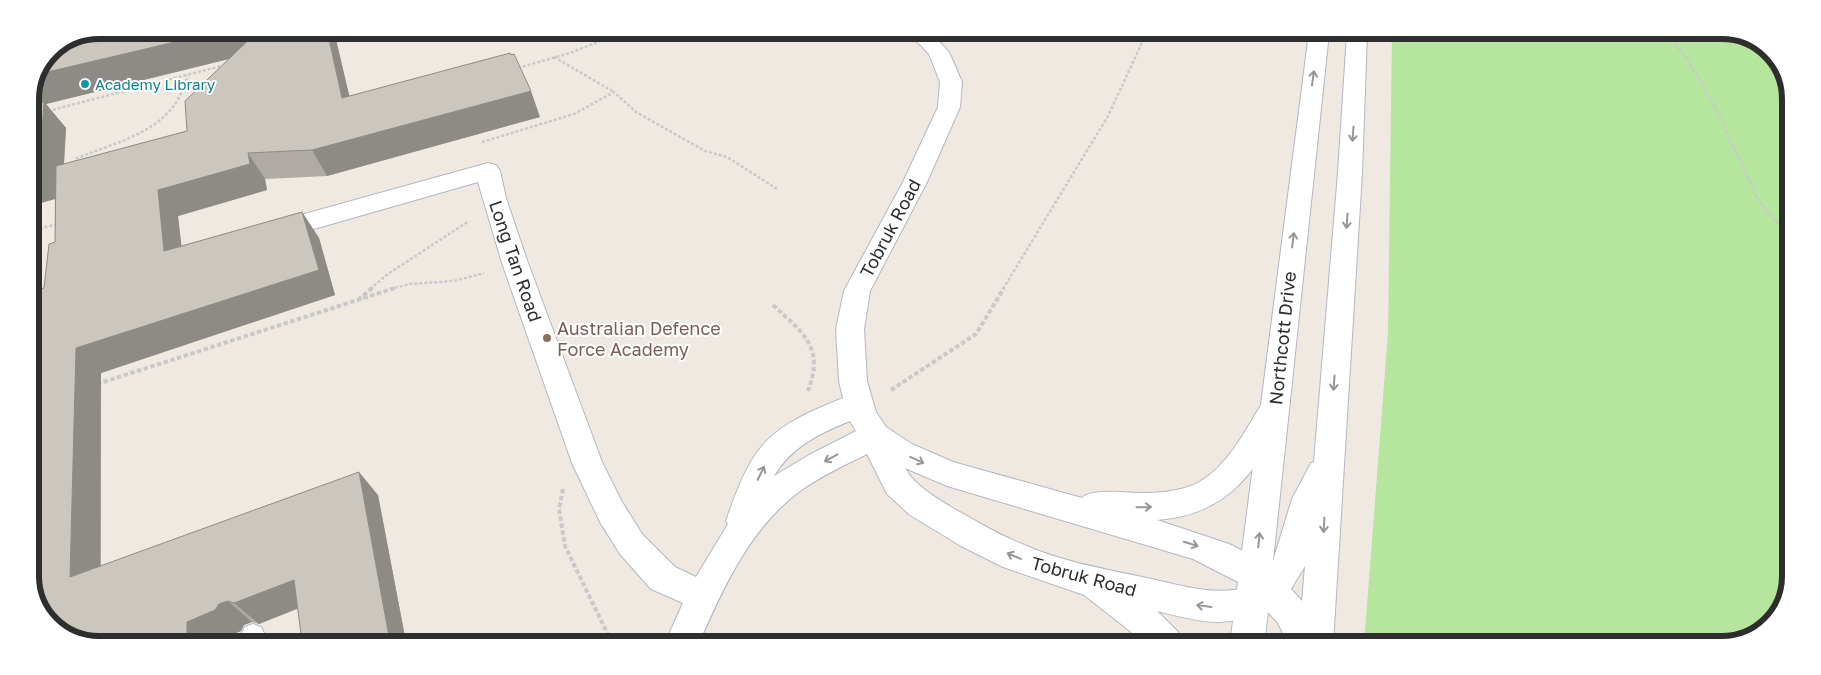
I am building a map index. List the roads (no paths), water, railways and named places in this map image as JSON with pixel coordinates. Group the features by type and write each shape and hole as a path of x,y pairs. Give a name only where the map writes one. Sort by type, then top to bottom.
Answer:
{"street":[{"name":"Tobruk Road","path":"875,436 901,453 932,467 1194,545 1218,554 1259,588 1240,605 1216,607 1091,582 1040,566 988,544 947,522 921,505 898,485 858,405 853,381 850,329 857,292 915,182 950,107 951,82 939,52 925,39"},
{"name":"Northcott Drive","path":"1249,636 1259,588 1274,408 1318,39"},
{"path":"1317,636 1350,172 1357,39"},
{"name":"Long Tan Road","path":"254,237 488,171 494,198 586,463 611,512 632,544 663,578 703,596"},
{"path":"685,636 703,596 738,535 759,477 777,448 787,439 813,425 858,405"},
{"path":"1060,506 1147,507 1175,504 1200,497 1228,478 1274,408"},
{"path":"738,535 767,502 788,483 803,473 875,436"},
{"path":"1302,636 1290,612 1259,588 1286,571 1292,559 1308,499 1328,459"},
{"path":"1091,582 1142,620 1158,636"}],"place":[{"name":"Academy Library","path":"85,84"},
{"name":"Australian Defence Force Academy","path":"547,338"}]}
